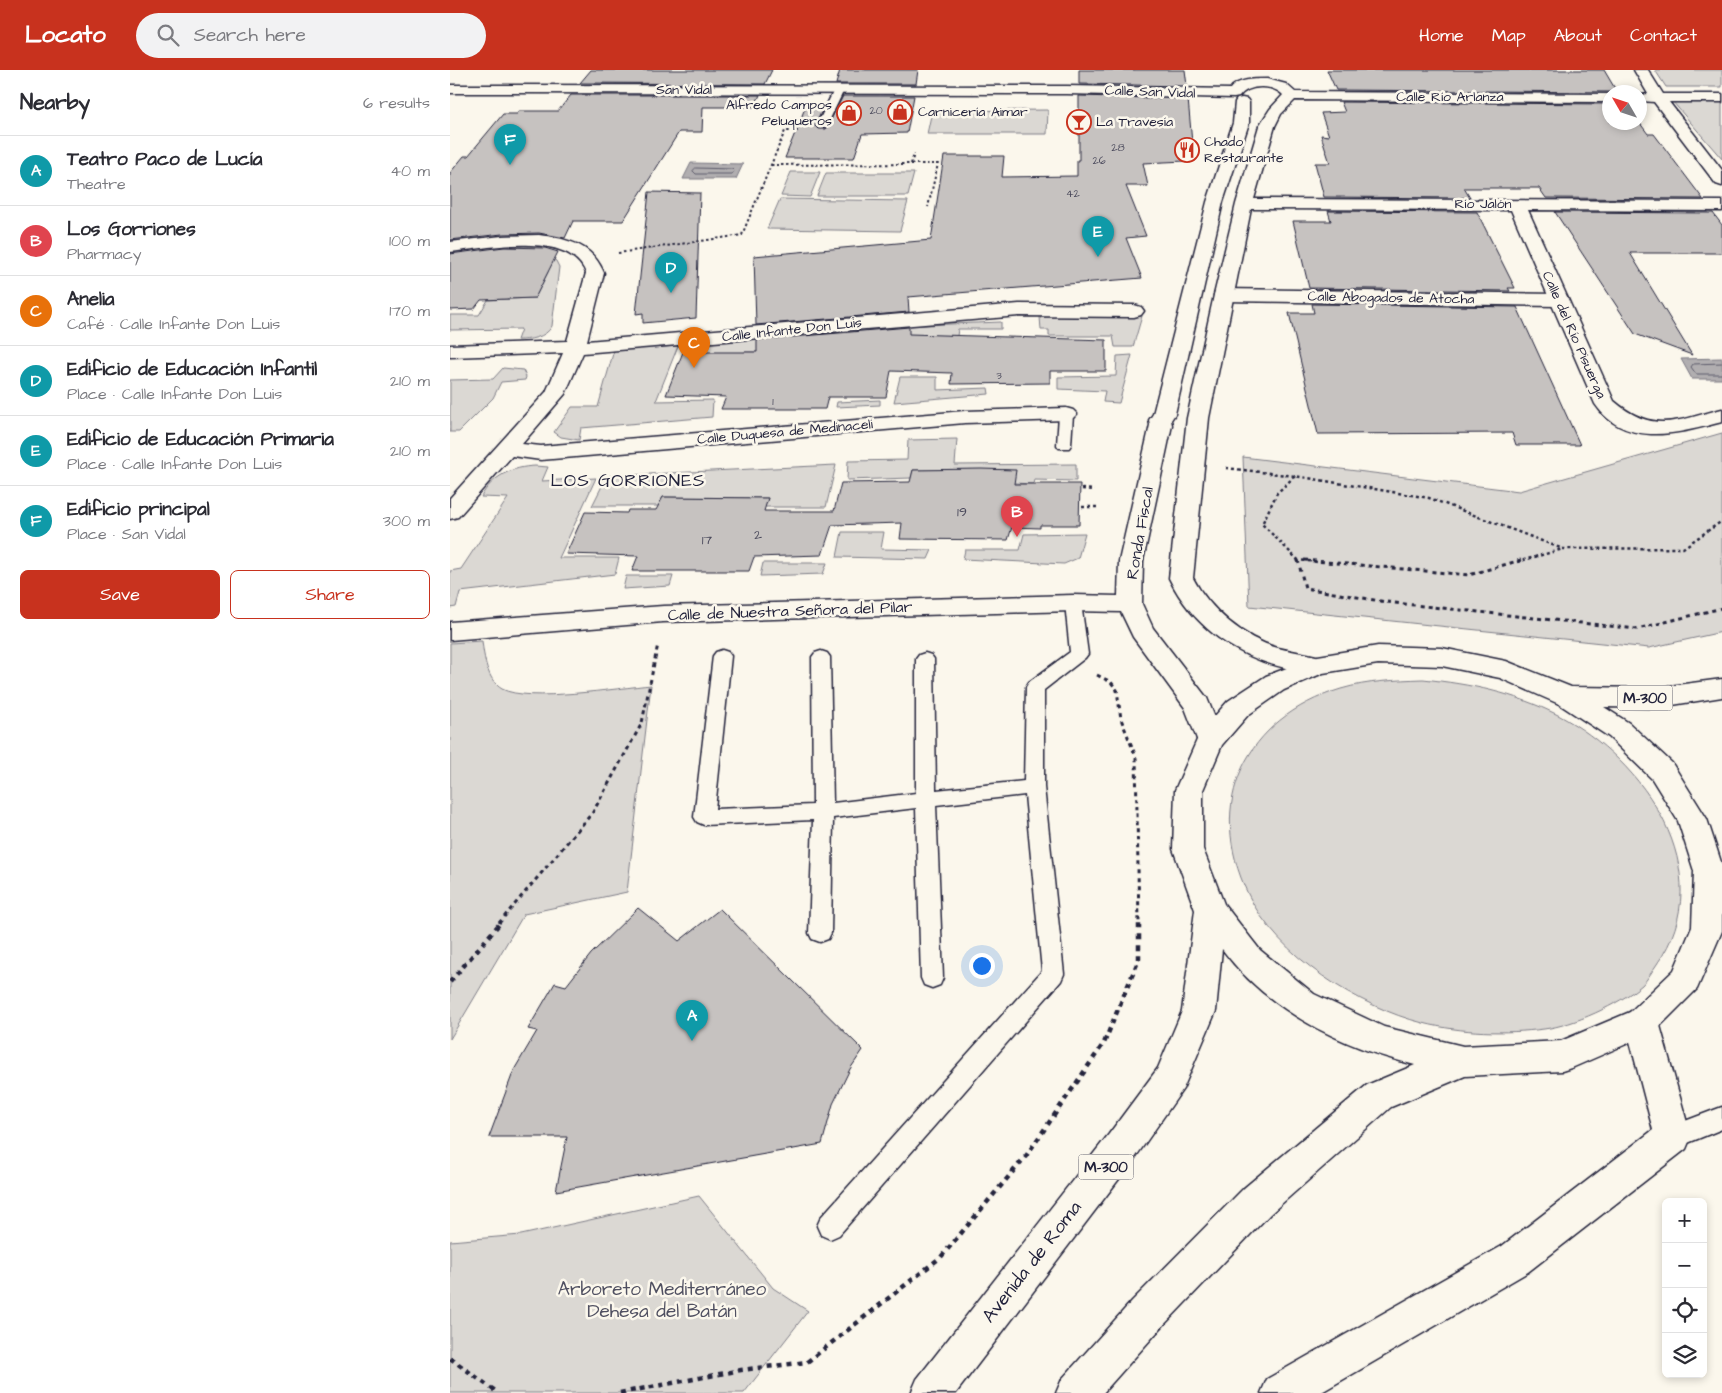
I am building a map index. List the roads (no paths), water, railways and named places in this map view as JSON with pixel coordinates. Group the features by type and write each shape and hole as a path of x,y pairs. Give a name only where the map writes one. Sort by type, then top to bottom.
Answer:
{"street":[{"path":"1252,84 1260,70"},
{"path":"1282,70 1285,95 1267,126 1244,204 1223,295 1198,422 1180,578 1186,591 1195,603 1233,636 1264,653 1318,665"},
{"path":"1641,70 1658,98 1722,181"},
{"path":"799,91 804,76"},
{"path":"1252,84 1271,84 1285,95 1259,105 1238,98 1238,88 1252,84"},
{"name":"San Vidal","path":"450,89 1067,90"},
{"name":"Calle San Vidal","path":"1067,90 1238,98"},
{"name":"Calle Río Arlanza","path":"1285,95 1602,98"},
{"name":"Ronda Fiscal","path":"1210,740 1197,705 1142,631 1130,604 1131,561 1162,419 1215,202 1241,123 1238,98"},
{"path":"1647,98 1722,98"},
{"name":"Río Jalón","path":"1244,204 1722,206"},
{"name":"Calle del Río Pisuerga","path":"1517,204 1605,404 1618,417 1639,428 1666,430 1722,415"},
{"path":"450,247 526,240 566,245 587,257 595,273 575,349 556,394 505,448 450,512"},
{"name":"Calle Abogados de Atocha","path":"1223,295 1559,300"},
{"name":"Calle Infante Don Luis","path":"450,351 575,349 1010,311 1134,311"},
{"name":"Calle Duquesa de Medinaceli","path":"505,448 541,453 965,417 1066,414"},
{"path":"1162,419 1171,431 1178,433 1186,432 1198,422"},
{"name":"Calle de Nuestra Señora del Pilar","path":"450,631 663,614 1073,603 1130,604"},
{"name":"M-300","path":"1710,871 1692,819 1662,772 1619,730 1568,697 1506,670 1442,656 1378,655 1318,665 1274,683 1238,708 1210,740 1189,790 1188,849 1211,910 1249,960 1302,1004 1378,1041 1463,1061 1562,1056 1642,1022 1686,979 1708,927 1710,871 1722,842"},
{"name":"M-300","path":"1568,697 1654,698 1722,688"},
{"name":"Avenida de Roma","path":"931,1393 1116,1154 1171,1078 1199,1010 1211,910"},
{"path":"1281,1393 1515,1259 1673,1137 1642,1022"},
{"name":"M-300","path":"1076,1393 1146,1314 1264,1195 1379,1096 1463,1061"}],"lane":[{"path":"822,125 839,90"},
{"path":"1064,445 1066,414"},
{"path":"830,1226 1053,974 1034,787 1035,687 1079,654 1073,603"},
{"path":"722,656 704,818 823,812 1034,787"},
{"path":"820,933 823,812 821,657"},
{"path":"925,659 926,799 932,978"},
{"path":"1673,1137 1722,1118"}],"water":[{"path":"691,163 743,164 736,179 683,179"},
{"path":"1722,358 1722,379 1692,379 1681,359"}],"place":[{"name":"Carnicería Aimar","path":"900,112"},
{"name":"Alfredo Campos Peluqueros","path":"849,113"},
{"name":"La Travesía","path":"1079,122"},
{"name":"Chado Restaurante","path":"1187,150"},
{"name":"Edificio principal","path":"510,165"},
{"name":"Edificio de Educación Primaria","path":"1098,257"},
{"name":"Edificio de Educación Infantil","path":"671,293"},
{"name":"Anelia","path":"694,368"},
{"name":"Los Gorriones","path":"1017,537"},
{"name":"Teatro Paco de Lucía","path":"692,1041"}],"district":[{"name":"LOS GORRIONES","path":"628,480"}],"park label":[{"name":"Arboreto Mediterráneo Dehesa del Batán","path":"662,1300"}]}
